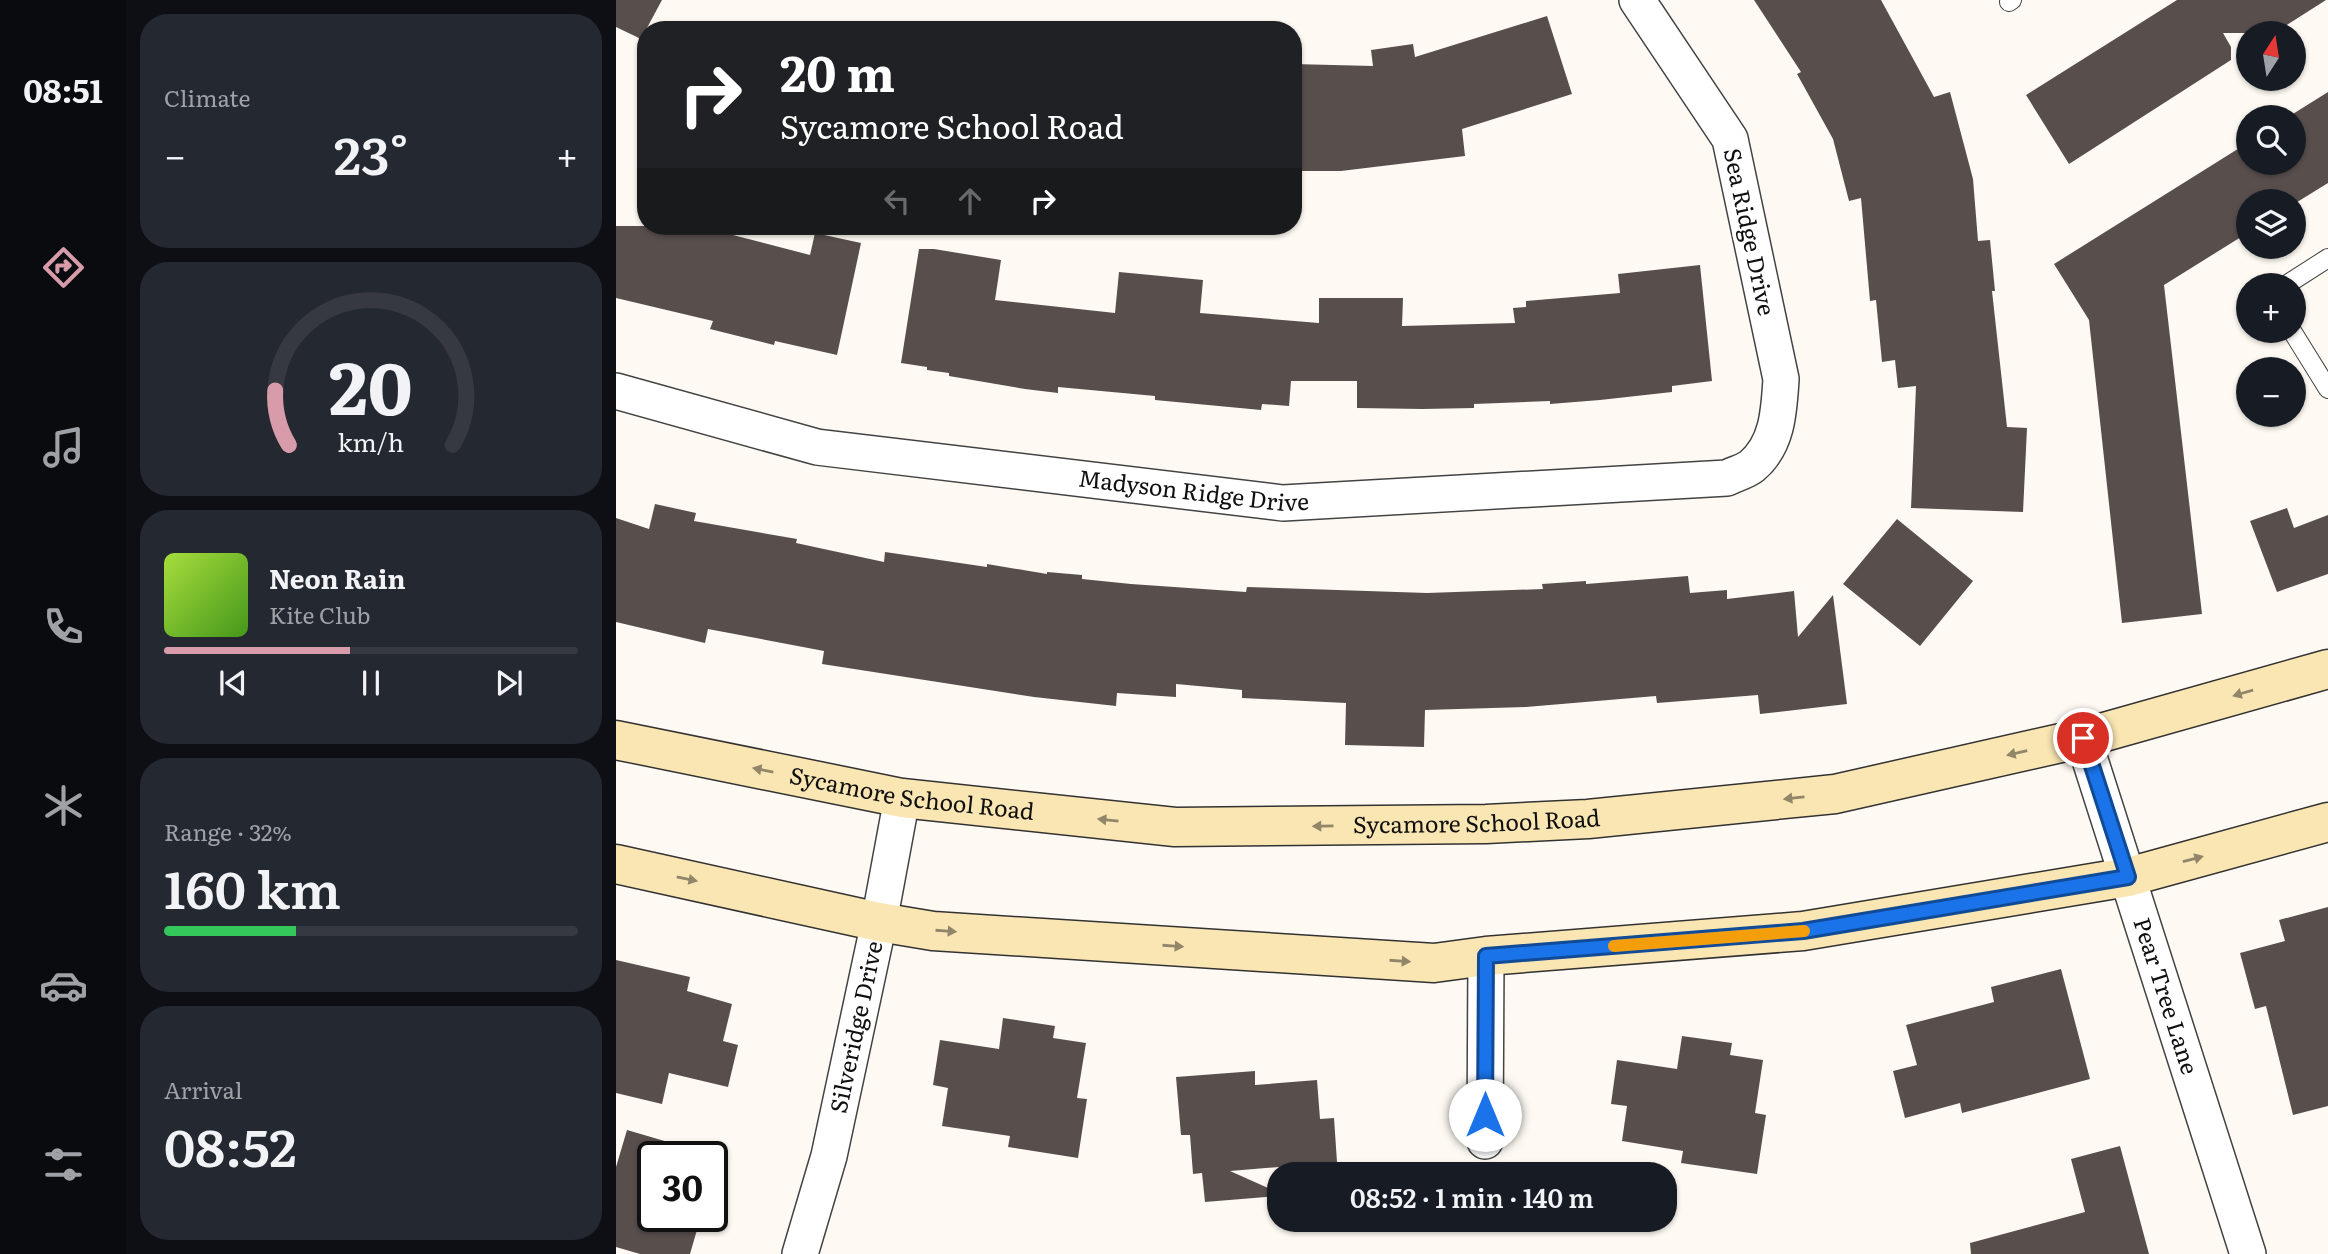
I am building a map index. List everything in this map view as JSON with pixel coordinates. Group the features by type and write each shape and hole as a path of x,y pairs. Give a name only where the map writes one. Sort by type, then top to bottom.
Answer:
{"main road":[{"name":"Sycamore School Road","path":"616,740 902,798 1175,827 1486,824 1588,819 1835,794 2083,738 2328,670"},
{"path":"616,864 879,922 933,930 1434,963 1486,956 1803,931 2128,877 2328,822"}],"street":[{"name":"Sea Ridge Drive","path":"1637,0 1730,139 1781,379 1779,418 1768,447"},
{"name":"Madyson Ridge Drive","path":"616,391 817,446 1283,503 1727,478 1752,467 1768,447"},
{"name":"Pear Tree Lane","path":"2083,738 2248,1254"},
{"name":"Silveridge Drive","path":"800,1254 829,1156 879,922 902,798"},
{"path":"1485,1141 1486,956"}],"lane":[{"path":"2305,273 2328,258"},
{"path":"2299,343 2328,389"}],"building":[{"path":"616,0 662,0 651,21 637,21 637,37 616,27"},
{"path":"1754,0 1881,0 1934,97 1950,92 1973,179 1978,241 1990,240 1995,291 1992,291 2007,427 2027,428 2023,512 1911,508 1916,386 1898,388 1895,360 1882,362 1876,300 1870,301 1861,198 1849,201 1833,139 1797,74 1801,72"},
{"path":"2177,0 2326,0 2293,21 2236,21 2236,33 2223,33 2231,47 2231,60 2069,164 2026,95"},
{"path":"1547,16 1572,94 1462,129 1465,156 1341,171 1302,171 1302,64 1373,66 1371,50 1413,44 1415,57"},
{"path":"2328,92 2328,183 2306,197 2306,189 2236,189 2236,240 2164,285 2202,614 2122,623 2089,320 2054,264 2236,150 2236,175 2306,175 2306,106"},
{"path":"616,226 637,226 637,235 733,235 810,255 815,235 861,243 837,355 775,341 774,345 710,329 713,321 616,298"},
{"path":"919,249 1001,260 995,300 1115,313 1119,272 1203,280 1200,313 1319,323 1319,298 1403,298 1402,326 1515,323 1513,308 1526,307 1526,301 1620,293 1618,274 1700,265 1712,381 1672,386 1672,392 1600,400 1550,404 1550,401 1474,404 1474,408 1422,409 1357,408 1357,381 1291,381 1289,406 1262,404 1261,410 1058,387 1058,393 1025,389 949,376 949,373 927,370 927,367 901,363"},
{"path":"655,504 696,513 694,521 797,539 796,543 884,562 885,552 987,567 987,564 1047,574 1082,575 1082,579 1131,584 1246,592 1247,587 1427,593 1543,589 1542,584 1586,581 1586,584 1688,576 1690,593 1727,590 1727,599 1794,591 1798,637 1833,595 1847,704 1760,714 1758,695 1657,703 1656,696 1526,707 1425,710 1424,747 1345,745 1346,703 1242,698 1242,690 1176,684 1176,697 1117,693 1116,706 1034,697 822,664 824,651 708,629 705,643 616,622 616,518 649,529"},
{"path":"2287,508 2294,528 2328,515 2328,574 2277,592 2250,521"},
{"path":"1897,519 1973,581 1920,646 1843,584"},
{"path":"2328,907 2328,1106 2293,1115 2266,1006 2255,1009 2240,953 2285,941 2279,920"},
{"path":"616,960 690,977 687,991 732,1004 723,1041 738,1045 728,1087 669,1073 662,1104 616,1093"},
{"path":"2061,969 2090,1079 1962,1113 1960,1103 1905,1118 1893,1071 1917,1065 1906,1025 1994,1002 1991,987"},
{"path":"1003,1018 1055,1026 1053,1038 1086,1043 1077,1098 1087,1099 1078,1158 1008,1147 1010,1136 942,1126 948,1088 933,1085 940,1040 999,1049"},
{"path":"1682,1036 1732,1043 1730,1055 1763,1060 1755,1113 1766,1115 1757,1174 1681,1163 1683,1151 1622,1141 1627,1106 1611,1104 1617,1060 1677,1069"},
{"path":"1255,1071 1255,1085 1317,1080 1320,1119 1334,1118 1337,1162 1267,1162 1267,1168 1230,1171 1267,1188 1267,1197 1205,1202 1202,1173 1193,1174 1190,1135 1181,1135 1176,1077"},
{"path":"627,1130 665,1141 637,1141 637,1232 696,1232 690,1254 640,1254 616,1247 616,1167"},
{"path":"2120,1146 2149,1254 1971,1254 1970,1243 2085,1212 2071,1159"}],"slow traffic":[{"path":"1614,946 1804,931"}],"route":[{"path":"1485,1115 1486,956 1803,931 2128,877 2083,738"}]}
